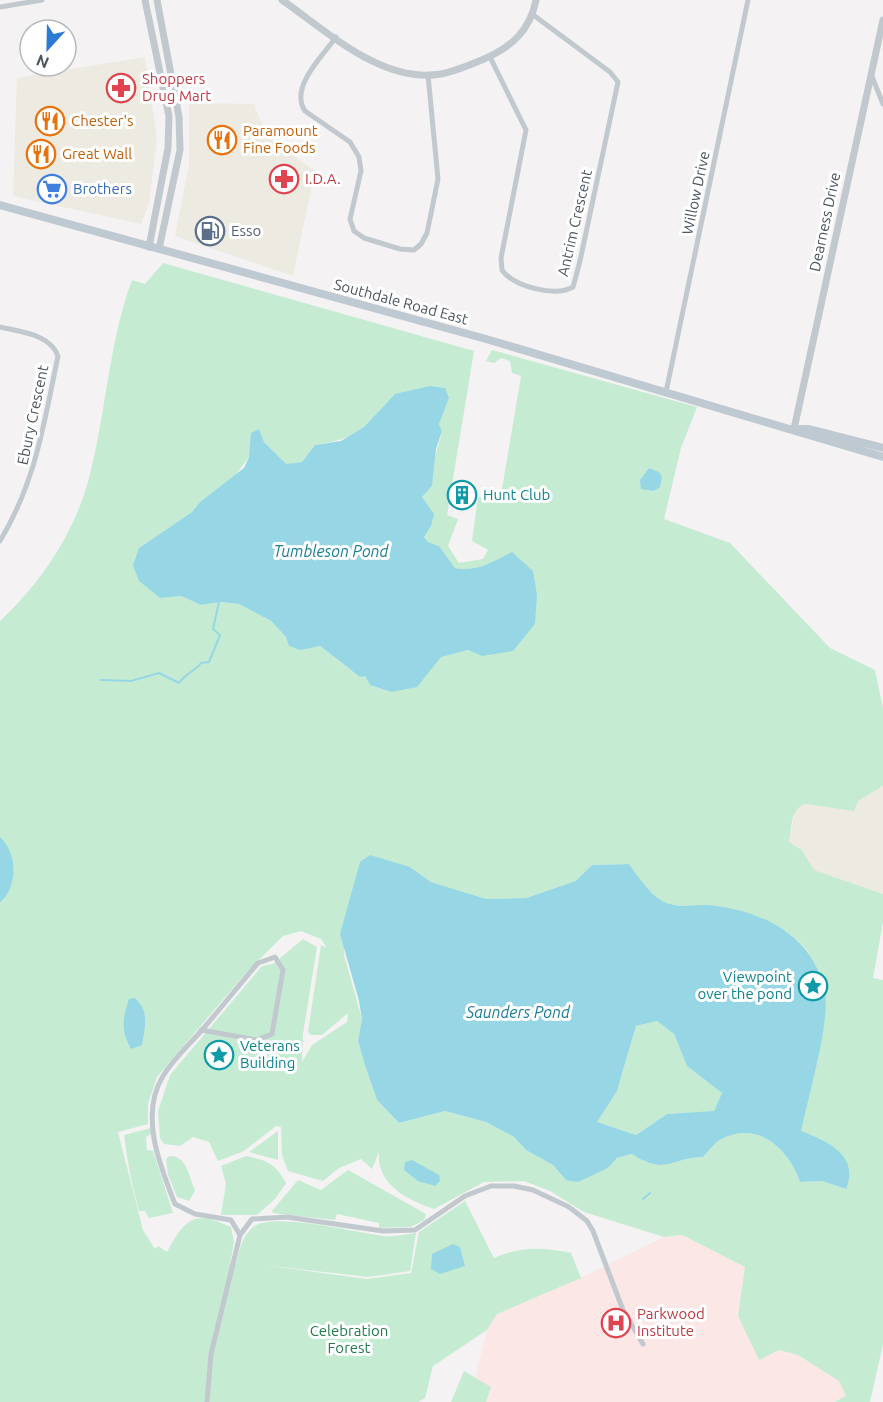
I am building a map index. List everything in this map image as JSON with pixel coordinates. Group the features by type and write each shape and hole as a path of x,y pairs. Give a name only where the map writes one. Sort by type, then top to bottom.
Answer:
{"main road":[{"name":"Southdale Road East","path":"0,205 486,339 883,457"},
{"name":"Southdale Road East","path":"794,429 809,429 883,448"}],"street":[{"path":"0,7 42,0"},
{"path":"145,0 169,116 168,148 149,247"},
{"path":"157,0 179,117 180,150 159,249"},
{"path":"282,0 372,61 396,70 428,75 441,74 490,57 510,46 526,29 536,0"},
{"name":"Willow Drive","path":"666,392 748,0"},
{"name":"Antrim Crescent","path":"490,57 526,130 501,258 502,270 513,280 556,292 565,291 573,286 580,261 618,82 610,72 532,14"},
{"name":"Dearness Drive","path":"794,429 883,20"},
{"path":"336,37 301,88 300,104 305,111 350,142 359,157 361,171 350,219 354,231 364,238 399,249 414,250 421,244 427,233 438,179 428,75"},
{"path":"871,74 883,104"},
{"name":"Ebury Crescent","path":"0,327 46,339 54,346 58,356 31,477 20,505 0,540"},
{"path":"201,1030 257,1040 272,1034 276,1025 283,970 275,957 258,963 201,1030 162,1077 154,1112 158,1160 175,1204 195,1214 231,1220 240,1235"},
{"path":"207,1402 211,1354 240,1235 252,1219 272,1217 338,1223 383,1231 415,1230 465,1196 491,1186 524,1187 557,1201 586,1221 599,1239 623,1310 643,1344"}],"shaded area":[{"path":"145,57 157,138 149,204 141,224 13,196 17,78 78,78 78,68"},
{"path":"189,103 255,104 255,109 270,139 315,171 293,276 175,236 189,165"},
{"path":"883,786 883,894 814,870 802,850 789,842 795,810 799,806 804,804 854,811 858,801"},
{"name":"Parkwood Institute","path":"682,1235 745,1267 738,1316 779,1350 798,1355 839,1381 846,1396 834,1402 486,1402 491,1387 475,1378 487,1330 497,1314 581,1278 664,1237"}],"green space":[{"name":"Celebration Forest","path":"163,263 474,351 447,515 458,519 448,546 459,563 483,559 488,550 472,541 478,497 500,501 521,376 512,373 510,361 501,358 494,363 486,361 492,350 697,407 681,448 664,519 730,543 830,648 875,670 883,708 883,786 858,801 854,811 805,804 800,806 792,820 789,842 802,850 814,870 883,894 883,922 873,978 883,980 883,1344 870,1402 834,1402 846,1396 839,1381 798,1355 779,1350 759,1360 738,1316 745,1267 682,1235 664,1237 584,1212 550,1191 524,1181 484,1182 434,1209 414,1201 388,1182 379,1163 379,1152 372,1169 361,1159 339,1168 323,1181 288,1171 282,1155 281,1127 276,1126 244,1151 218,1161 209,1142 193,1137 180,1146 164,1144 160,1138 158,1111 170,1075 262,966 273,964 303,939 317,947 303,1034 302,1062 312,1045 347,1022 348,1013 322,1035 311,1035 308,1032 321,945 327,948 321,939 301,931 283,936 244,975 157,1077 148,1104 148,1124 118,1132 143,1230 155,1249 158,1246 167,1252 185,1225 199,1218 231,1227 234,1242 230,1264 236,1264 249,1231 263,1223 278,1221 316,1224 384,1236 416,1233 410,1271 368,1277 263,1265 367,1279 411,1273 419,1232 465,1201 494,1258 514,1251 532,1249 571,1253 581,1278 497,1314 487,1330 433,1366 425,1398 418,1402 0,1402 0,903 4,900 3,840 0,837 0,621 15,607 41,575 74,521 82,502 94,457 112,355 124,305 132,280 145,284","holes":["413,392 449,398 439,424 442,431 431,473 432,486 422,497 431,526 424,537 428,542 439,546 455,568 471,569 492,563 513,553 483,656 468,650 440,657 428,670 391,692 370,685 365,676 349,669 320,646 286,637 271,621 239,604 219,602 201,605 181,596 159,598 139,548 192,512 200,502 234,477 249,457 259,429 264,442 286,465 302,462 315,445 353,434 371,421 390,400","629,864 646,886 661,900 680,906 721,907 766,920 796,939 814,963 823,991 823,1022 818,1057 800,1132 816,1137 846,1189 822,1181 800,1182 795,1170 780,1149 759,1135 747,1133 734,1134 720,1140 703,1157 660,1165 633,1154 617,1158 608,1168 566,1180 553,1165 526,1150 514,1137 486,1122 445,1111 399,1123 377,1100 358,1042 362,1019 344,955 345,918 352,898 410,867 431,882 485,899 526,898 577,881 592,865"]},
{"path":"657,1021 674,1034 687,1066 722,1093 714,1112 667,1114 636,1135 596,1122 617,1091 636,1026"},
{"path":"151,1128 151,1134 146,1137 147,1150 153,1151 173,1213 149,1218 145,1211 139,1211 124,1135"},
{"path":"278,1131 278,1160 249,1152"},
{"path":"170,1156 180,1159 187,1168 195,1190 189,1201 177,1197 168,1175 166,1159"},
{"path":"246,1156 270,1164 286,1183 275,1199 257,1215 221,1215 226,1184 221,1166"},
{"path":"348,1170 426,1214 424,1220 411,1227 379,1228 379,1223 337,1214 335,1220 273,1213 272,1211 298,1180 321,1190"},
{"path":"464,1371 491,1387 486,1402 451,1402"}],"water":[{"name":"Tumbleson Pond","path":"430,386 445,388 449,398 439,424 442,431 436,449 432,486 422,497 434,514 431,526 424,537 428,542 439,546 455,568 471,569 491,563 512,552 533,571 537,595 535,624 513,651 482,656 468,650 441,657 417,687 391,692 370,685 365,676 360,677 320,646 300,650 289,646 286,637 271,621 239,604 220,602 201,605 181,596 160,598 139,581 133,565 139,548 192,512 200,502 244,468 249,457 251,433 259,429 264,442 286,464 302,462 315,445 341,441 364,427 395,394"},
{"path":"649,468 659,472 662,477 660,487 654,491 641,489 640,480"},
{"path":"0,837 10,852 14,870 10,888 0,903"},
{"name":"Saunders Pond","path":"370,855 410,867 431,882 486,899 526,898 576,881 592,865 629,864 651,891 667,903 679,906 711,905 736,909 771,922 786,932 800,943 811,957 820,974 826,1006 813,1081 801,1131 830,1145 845,1158 849,1167 846,1189 822,1181 800,1182 795,1170 780,1149 759,1135 747,1133 734,1134 720,1140 703,1157 668,1164 653,1164 632,1154 617,1158 608,1168 578,1182 566,1180 553,1165 526,1150 514,1137 486,1122 445,1111 399,1123 377,1100 365,1065 358,1041 362,1019 359,1001 340,934 360,862","holes":["657,1021 674,1034 687,1066 722,1093 714,1111 667,1114 636,1135 597,1122 617,1091 636,1026"]},
{"path":"135,998 145,1014 145,1025 142,1045 131,1049 125,1036 124,1019 129,999"},
{"path":"412,1160 439,1175 440,1181 435,1186 418,1181 404,1170 405,1162"},
{"path":"453,1244 460,1247 465,1266 440,1274 431,1269 432,1254"}],"waterway":[{"path":"101,680 131,681 159,673 179,683 201,663 209,662 220,635 213,629 219,602"},
{"path":"643,1199 650,1193"}],"place":[{"name":"Shoppers Drug Mart","path":"121,88"},
{"name":"Chester's","path":"50,121"},
{"name":"Paramount Fine Foods","path":"222,140"},
{"name":"Great Wall","path":"41,154"},
{"name":"I.D.A.","path":"284,179"},
{"name":"Brothers","path":"52,189"},
{"name":"Esso","path":"210,231"},
{"name":"Hunt Club","path":"462,495"},
{"name":"Viewpoint over the pond","path":"813,986"},
{"name":"Veterans Building","path":"219,1055"},
{"name":"Parkwood Institute","path":"616,1323"}]}
